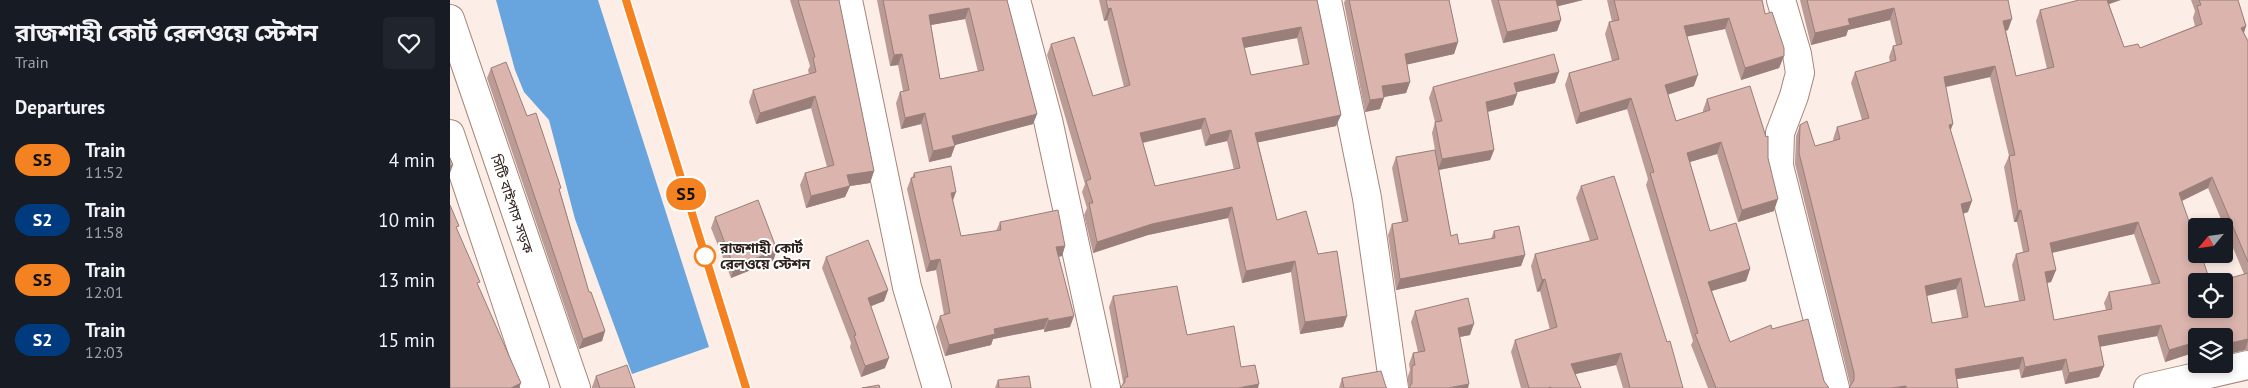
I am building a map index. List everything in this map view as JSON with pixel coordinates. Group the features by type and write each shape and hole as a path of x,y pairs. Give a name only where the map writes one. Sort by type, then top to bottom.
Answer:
{"street":[{"path":"848,0 907,287 937,388"},
{"path":"1016,0 1048,120 1106,388"},
{"path":"1327,0 1367,198 1394,388"},
{"path":"1781,0 1797,54 1800,73 1794,96 1780,133 1780,166 1835,388"},
{"name":"সিটি বাইপাস সড়ক","path":"450,19 576,388"},
{"path":"450,134 535,388"},
{"path":"2150,388 2248,365"}],"water":[{"path":"496,0 598,0 709,347 632,374 575,219 549,120 524,92 515,70"}],"building":[{"path":"798,0 839,0 874,171 847,175 850,186 811,196 805,173 834,165 815,96 760,113 753,90 816,72 813,58 815,57"},
{"path":"883,0 1007,0 1037,114 952,136 955,146 933,151 925,113 905,118 900,92 909,90 902,54 894,55","holes":["969,8 984,70 940,79 929,15"]},
{"path":"1106,0 1317,0 1341,115 1255,133 1277,220 1306,211 1318,254 1337,251 1347,316 1305,322 1295,261 1246,271 1232,207 1152,224 1097,242 1089,203 1093,203 1086,181 1091,179 1051,44 1074,37 1093,96 1130,85 1111,8 1108,9","holes":["1301,27 1309,64 1251,75 1242,38","1205,118 1210,135 1231,130 1240,168 1155,186 1140,133"]},
{"path":"1349,0 1449,0 1458,42 1405,54 1410,82 1382,86 1384,98 1370,100"},
{"path":"1498,0 1556,0 1561,20 1507,32"},
{"path":"1614,0 1762,0 1765,14 1772,12 1784,48 1784,56 1745,68 1729,18 1684,26 1698,75 1665,85 1676,121 1710,110 1707,99 1750,86 1766,137 1768,136 1768,158 1778,199 1742,210 1721,142 1687,153 1710,231 1736,223 1750,269 1708,282 1730,342 1771,325 1772,329 1808,319 1824,381 1829,388 1716,388 1695,334 1698,333 1650,173 1654,172 1631,98 1580,113 1569,73 1619,59 1609,22 1619,20"},
{"path":"1807,0 2008,0 2012,19 2003,21 2016,76 2054,67 2040,10 2079,0 2107,0 2124,47 2138,44 2140,48 2202,24 2197,6 2201,5 2199,0 2238,0 2246,26 2241,28 2248,41 2248,262 2233,227 2233,218 2229,218 2212,177 2179,193 2188,218 2188,263 2204,263 2207,273 2188,273 2188,318 2233,318 2233,277 2248,273 2248,339 2233,342 2233,328 2188,328 2188,344 2169,350 2161,325 2098,336 2104,366 2069,373 2066,359 2025,367 2023,357 1955,369 1958,388 1906,388 1906,386 1849,388 1854,380 1854,373 1799,153 1800,125 1807,121 1815,146 1840,139 1837,127 1869,118 1855,72 1896,60 1893,46 1902,44 1894,8 1848,19 1850,25 1815,33","holes":["1995,66 2015,155 2009,156 2018,211 2021,210 2029,251 2016,254 2025,300 1985,307 1961,204 1972,201 1949,125 1953,124 1944,77","2138,222 2160,283 2109,292 2112,309 2054,320 2045,272 2056,270 2050,243","1961,278 1968,317 1932,323 1925,286"]},
{"path":"1554,54 1559,72 1514,83 1517,94 1486,102 1494,150 1442,159 1435,122 1442,121 1433,87"},
{"path":"506,62 527,116 536,113 561,188 559,189 589,292 591,292 605,331 583,339 491,68"},
{"path":"1435,150 1451,236 1457,234 1459,244 1495,238 1494,231 1519,226 1525,255 1400,279 1392,224 1408,221 1396,157"},
{"path":"951,166 956,192 951,193 961,236 1001,230 1000,222 1058,210 1065,246 1056,247 1074,316 1048,321 1048,318 994,329 995,334 949,345 940,316 950,313 940,259 930,261 911,178 915,177 914,173"},
{"path":"1614,176 1667,342 1670,341 1683,388 1630,388 1621,353 1571,364 1581,388 1529,388 1515,340 1557,327 1545,279 1542,280 1535,254 1598,239 1581,186"},
{"name":"রাজশাহী কোর্ট রেলওয়ে স্টেশন","path":"758,200 777,250 734,267 715,217"},
{"path":"450,205 459,226 456,227 480,282 477,283 521,383 511,388 450,388"},
{"path":"868,240 888,290 868,298 889,358 865,366 854,336 856,335 826,257"},
{"path":"1177,286 1187,335 1234,326 1241,367 1255,365 1259,384 1238,388 1120,388 1125,382 1125,377 1128,377 1113,296"},
{"path":"1468,298 1474,324 1458,328 1469,384 1448,388 1409,388 1412,383 1412,366 1415,365 1413,353 1425,351 1415,311"},
{"path":"627,365 635,388 600,388 596,376"},
{"path":"1381,371 1387,388 1344,388 1342,378"},
{"path":"1029,376 1031,388 999,388 998,380"},
{"path":"879,385 880,388 862,388"}],"railway":[{"path":"626,0 746,388"}],"train":[{"name":"S5","path":"626,0 746,388"}],"place":[{"name":"রাজশাহী কোর্ট রেলওয়ে স্টেশন","path":"705,256"}]}
